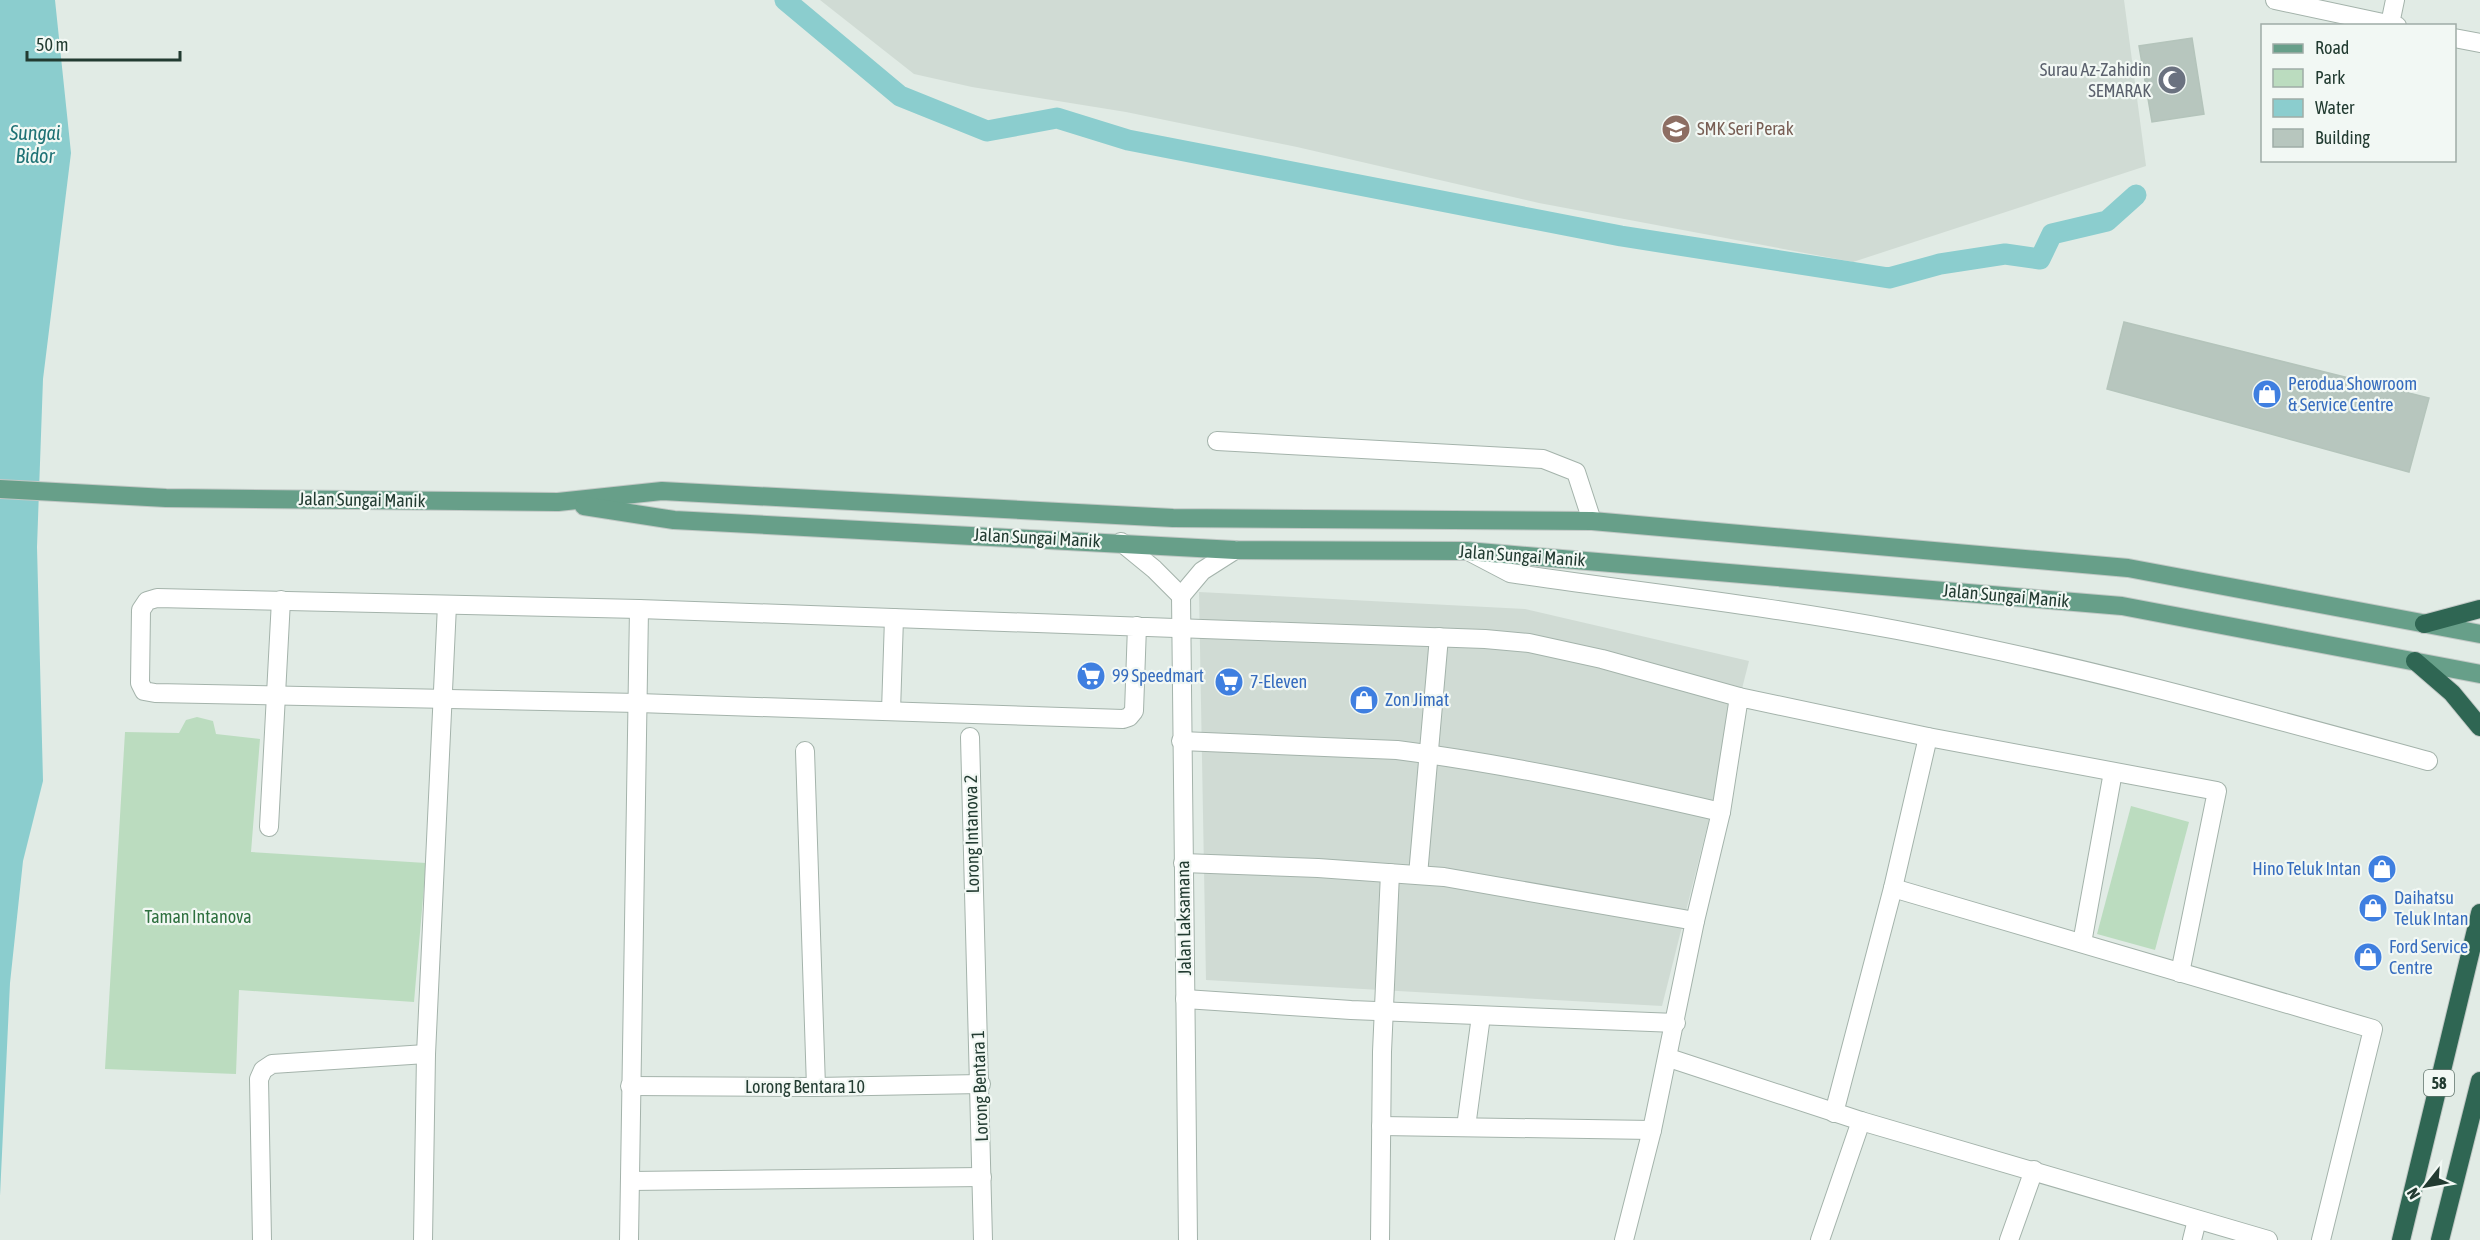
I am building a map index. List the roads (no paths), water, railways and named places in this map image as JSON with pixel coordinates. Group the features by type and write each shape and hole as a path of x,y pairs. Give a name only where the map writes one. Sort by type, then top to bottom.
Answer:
{"highway":[{"path":"2424,624 2480,609"},
{"path":"2415,662 2452,693 2480,728"},
{"name":"58","path":"2401,1240 2480,913"},
{"name":"58","path":"2440,1240 2480,1081"}],"main road":[{"name":"Jalan Sungai Manik","path":"0,489 166,498 558,502 662,491 1173,518 1592,520 2128,568 2480,634"},
{"name":"Jalan Sungai Manik","path":"558,502 674,520 1121,542 1235,550 1467,550 2122,606 2480,674"}],"street":[{"path":"2275,0 2388,24"},
{"path":"2393,24 2395,0"},
{"path":"2456,38 2480,43"},
{"path":"1217,441 1544,459 1576,472 1592,520"},
{"path":"1121,542 1154,569 1180,596 1202,571 1235,550"},
{"path":"1467,550 1510,573 1896,630 1969,646 2202,700 2428,761"},
{"name":"Jalan Laksamana","path":"1180,596 1180,741 1188,1240"},
{"path":"1137,626 1134,711 1130,717 1123,719 638,702 277,696 144,691 140,683 141,610 147,601 157,598 639,609 1179,627 1439,637 1529,643 1602,659 1739,697 1928,737 2217,791 2180,973"},
{"path":"269,827 281,600"},
{"path":"423,1240 426,1054 447,605"},
{"path":"629,1240 639,609"},
{"path":"891,711 894,618"},
{"path":"1418,875 1439,637"},
{"path":"1624,1240 1669,1058 1695,921 1721,812 1739,697"},
{"name":"Lorong Intanova 2","path":"970,737 974,932"},
{"path":"1834,1113 1893,888 1928,737"},
{"path":"1180,741 1397,750 1429,754 1571,777 1721,812"},
{"path":"805,752 816,1087"},
{"path":"2082,944 2113,772"},
{"path":"1183,863 1418,875 1494,884 1695,921"},
{"path":"1380,1240 1384,1011 1390,873"},
{"path":"1893,888 2373,1029 2321,1240"},
{"name":"Lorong Bentara 1","path":"974,932 981,1084 983,1240"},
{"path":"1185,999 1481,1016 1676,1023"},
{"path":"1466,1127 1481,1016"},
{"path":"262,1240 259,1079 263,1070 272,1064 426,1054"},
{"path":"1669,1058 1834,1113 2268,1240"},
{"name":"Lorong Bentara 10","path":"630,1086 816,1087 981,1084"},
{"path":"1820,1240 1861,1121"},
{"path":"1381,1126 1652,1131"},
{"path":"2009,1240 2034,1170"},
{"path":"630,1181 982,1177"},
{"path":"2192,1240 2197,1220"}],"water":[{"name":"Sungai Bidor","path":"0,0 55,0 71,153 43,379 37,547 43,781 23,861 10,983 0,1196"}],"waterway":[{"path":"785,0 900,96 987,131 1057,118 1128,140 1621,236 1889,278 1940,264 2005,254 2040,259 2052,234 2107,221 2136,195"}],"place":[{"name":"Surau Az-Zahidin SEMARAK","path":"2172,80"},
{"name":"SMK Seri Perak","path":"1676,129"},
{"name":"Perodua Showroom & Service Centre","path":"2267,394"},
{"name":"99 Speedmart","path":"1091,676"},
{"name":"7-Eleven","path":"1229,682"},
{"name":"Zon Jimat","path":"1364,700"},
{"name":"Hino Teluk Intan","path":"2382,869"},
{"name":"Daihatsu Teluk Intan","path":"2373,908"},
{"name":"Ford Service Centre","path":"2368,957"}],"park label":[{"name":"Taman Intanova","path":"198,917"}]}
